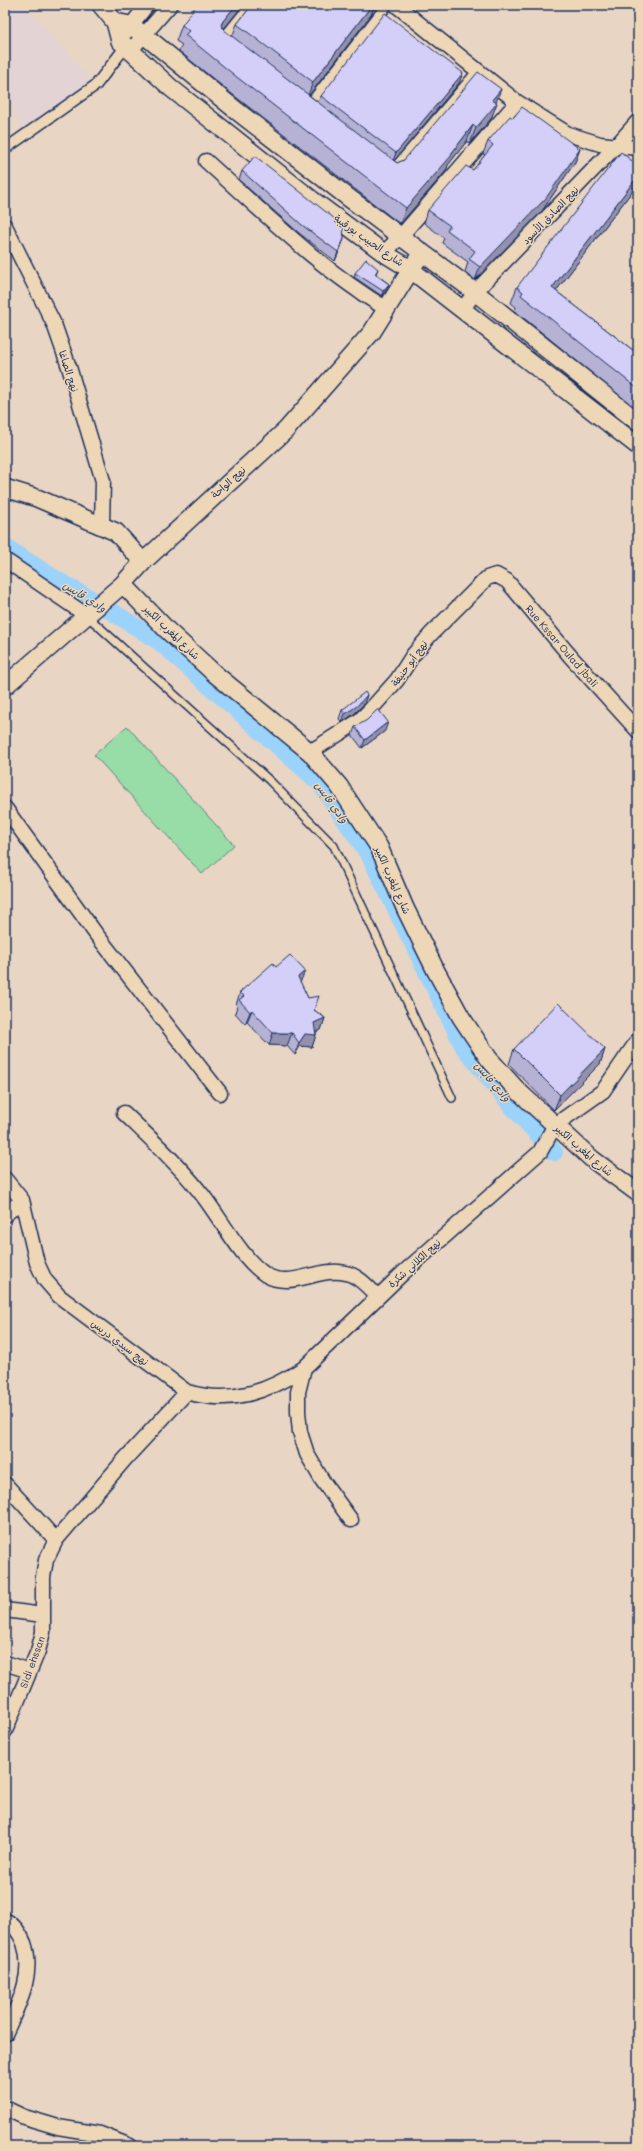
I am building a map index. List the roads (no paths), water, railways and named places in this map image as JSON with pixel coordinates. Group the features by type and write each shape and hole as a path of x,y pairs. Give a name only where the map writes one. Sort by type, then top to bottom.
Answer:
{"street":[{"path":"101,5 237,111 475,292 638,422"},
{"path":"5,149 96,85 126,46 130,28 147,5"},
{"path":"126,46 130,28 170,5"},
{"path":"235,50 222,41 251,5"},
{"path":"308,107 387,5"},
{"path":"396,5 517,102 568,134 594,142 638,148"},
{"name":"شارع الحبيب بورقيبة","path":"126,46 171,88 311,199 384,253 410,269 638,446"},
{"path":"386,168 392,172 479,70"},
{"path":"384,253 401,236 517,102"},
{"name":"نهج الصادق الأسود","path":"462,309 475,292 616,146 638,121"},
{"path":"206,161 330,269 359,292 387,309"},
{"name":"نهج الصاغا","path":"5,226 54,324 69,367 103,481 102,524"},
{"name":"نهج الواحة","path":"5,686 124,584 143,562 286,430 358,351 387,309 410,269 423,252"},
{"path":"5,488 37,498 102,524 116,532 143,562"},
{"path":"5,560 86,615"},
{"name":"Rue Kssar Oulad jbali","path":"483,582 491,575 496,575 507,581 571,657 638,731"},
{"name":"نهج أبو حنيفة","path":"310,752 359,721 397,680 413,655 431,634 483,582"},
{"name":"شارع المغرب الكبير","path":"124,584 167,630 215,674 310,752 339,786 379,847 414,925 465,1023 489,1059 517,1090 592,1159 638,1193"},
{"path":"5,808 96,934 220,1093"},
{"name":"نهج الكلاني شكرة","path":"304,1368 378,1297 540,1152 555,1124 603,1091 638,1040"},
{"path":"124,1113 200,1192 242,1252 266,1274 288,1281 330,1272 347,1273 360,1281 378,1297"},
{"name":"نهج سيدي دريس","path":"5,1179 22,1200 37,1262 45,1280 59,1296 187,1392 204,1397 224,1398 246,1396 285,1381 304,1368"},
{"path":"5,1215 22,1200"},
{"path":"304,1368 298,1392 300,1432 307,1454 322,1480 351,1520"},
{"name":"Sidi ehssan","path":"5,1731 38,1651 43,1632 43,1576 46,1560 56,1540 125,1459 187,1392"},
{"path":"5,1484 56,1540"},
{"path":"5,1610 43,1614"},
{"path":"5,1664 29,1671"},
{"path":"5,1920 20,1932 29,1963 27,1979 5,2034"},
{"path":"5,2108 24,2117 58,2128 100,2134 130,2146"}],"lane":[{"path":"86,615 269,780 334,846 452,1098"}],"waterway":[{"name":"وادي قابس","path":"5,547 160,642 319,782 370,856 464,1047 512,1106 554,1152"}]}
